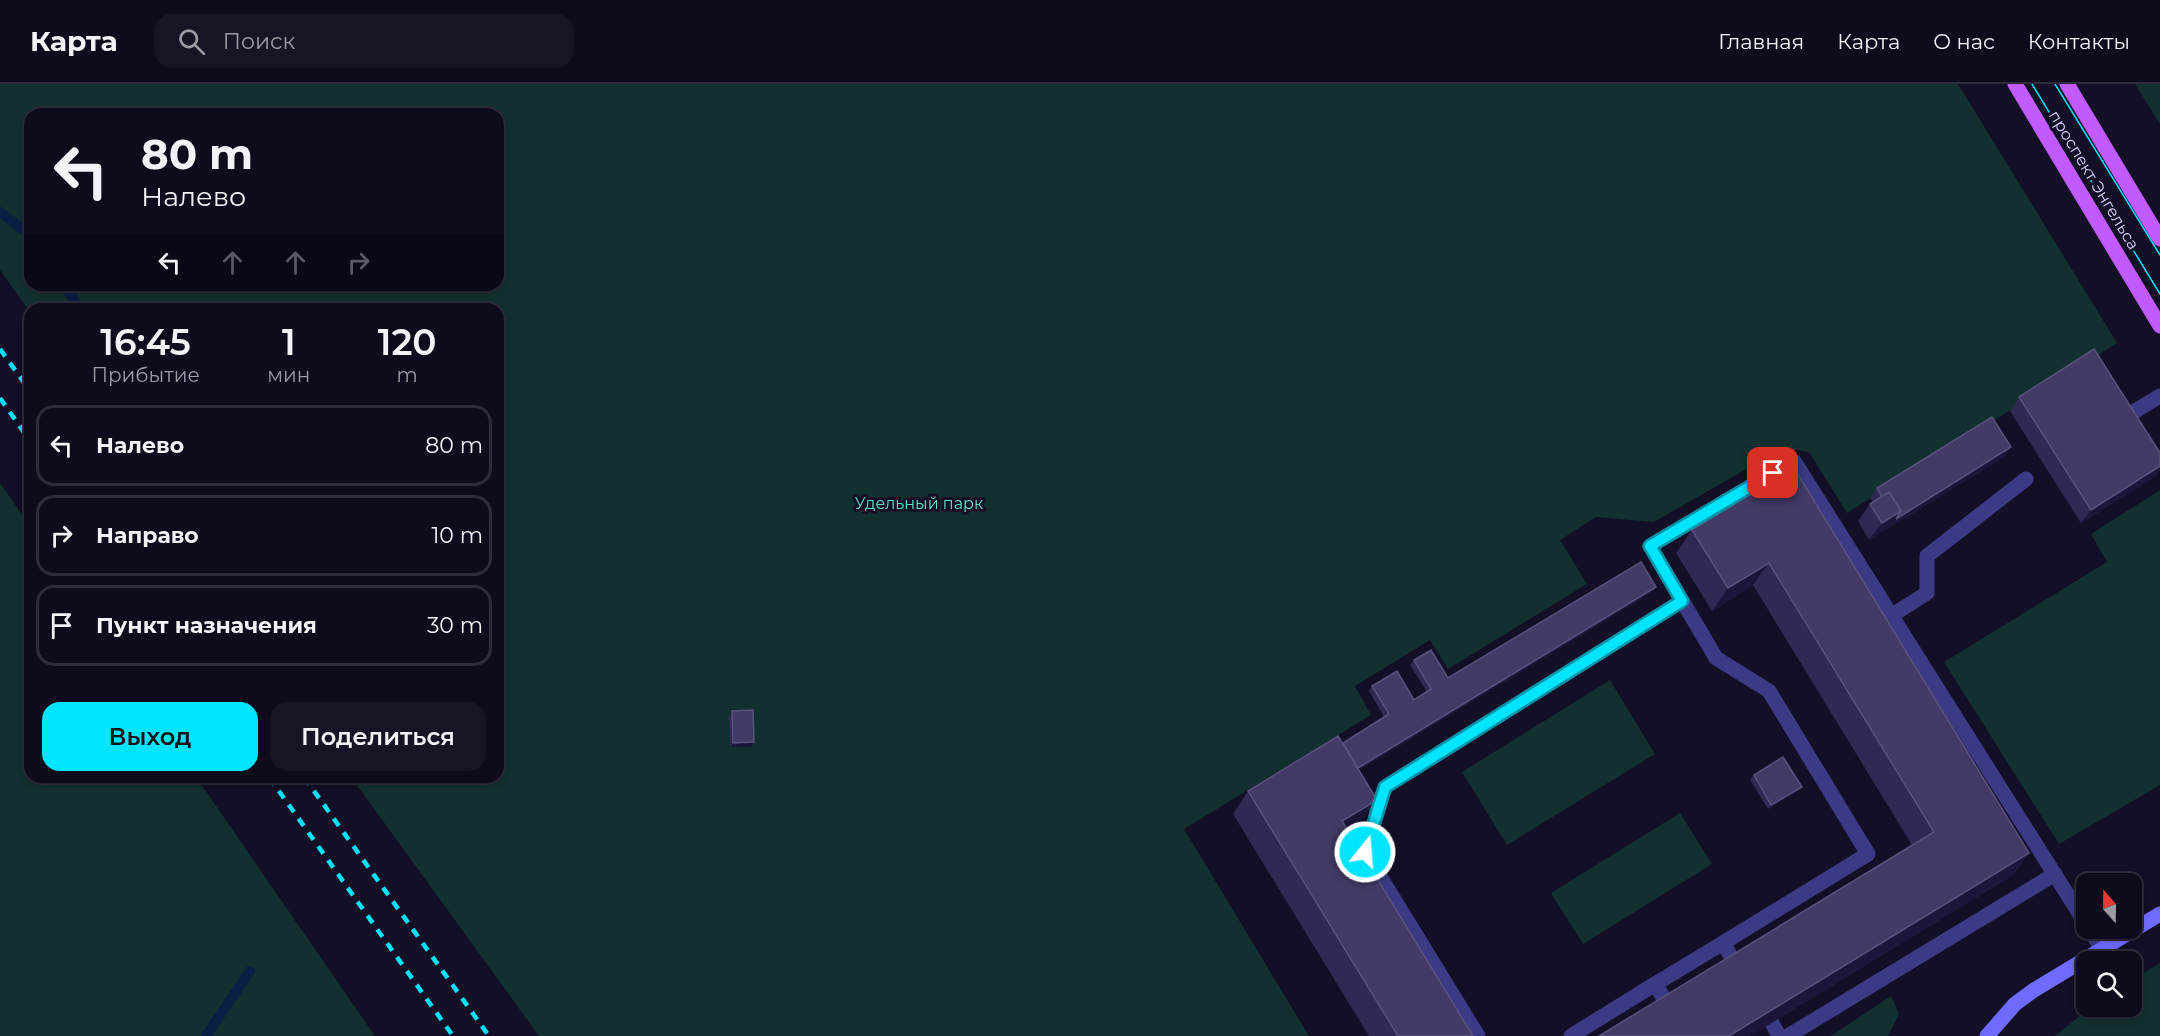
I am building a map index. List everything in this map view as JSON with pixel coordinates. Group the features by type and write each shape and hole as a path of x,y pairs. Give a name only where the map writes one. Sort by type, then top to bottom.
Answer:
{"main road":[{"name":"проспект Энгельса","path":"2015,84 2160,326"},
{"name":"проспект Энгельса","path":"2067,84 2160,239"},
{"path":"1987,1036 2015,1004 2034,990 2160,914"}],"lane":[{"path":"2127,416 2160,396"},
{"path":"1571,1036 1868,854 1768,691 1716,658 1650,546 1794,461 2076,908"},
{"path":"1892,616 1927,593 1927,556 2026,479"},
{"path":"1478,1036 1365,852 1385,787 1682,601"},
{"path":"1788,1036 2055,874"},
{"path":"2096,939 2102,949"},
{"path":"1723,943 1736,965"},
{"path":"1656,984 1669,1007"}],"green space":[{"name":"Удельный парк","path":"0,84 1958,84 2117,343 1847,513 1809,452 1783,448 1654,522 1596,517 1560,540 1587,584 1448,669 1430,640 1355,686 1371,715 1184,829 1309,1036 539,1036 355,783 504,783 504,303 24,304 0,270"},
{"path":"2135,84 2160,84 2160,124"},
{"path":"0,483 24,517 24,783 200,783 375,1036 0,1036"},
{"path":"2160,490 2160,785 2059,844 1944,662 2107,562 2091,534"},
{"path":"1610,680 1655,754 1507,845 1462,772"},
{"path":"1680,813 1712,864 1583,944 1551,893"},
{"path":"2160,963 2160,1036 2055,1036 2079,1017 2142,1017 2142,974"},
{"path":"1891,996 1899,1014 1888,1036 1831,1036"}],"building":[{"path":"2094,349 2160,453 2160,466 2091,510 2019,397"},
{"path":"1992,417 2011,447 1896,519 1901,511 1889,492 1882,497 1877,488"},
{"path":"1794,468 2029,853 1729,1036 1599,1036 1934,832 1769,563 1728,588 1692,530"},
{"path":"1889,492 1901,511 1882,523 1870,504"},
{"path":"1641,562 1656,587 1358,768 1343,743 1389,714 1372,686 1397,671 1414,700 1431,689 1414,660 1431,650 1448,678"},
{"path":"753,710 754,742 733,743 732,711"},
{"path":"1338,736 1377,800 1342,821 1473,1036 1398,1036 1248,791"},
{"path":"1783,757 1802,787 1771,805 1754,775"}],"waterway":[{"path":"0,212 24,230"},
{"path":"68,291 77,303"},
{"path":"206,1036 250,971"}],"tram line":[{"path":"2032,84 2160,294"},
{"path":"2055,84 2160,255"}],"railway":[{"path":"0,349 24,383"},
{"path":"0,398 24,432"},
{"path":"273,783 453,1036"},
{"path":"308,783 489,1036"}],"route":[{"path":"1365,852 1385,787 1682,601 1650,546 1773,473"}]}
